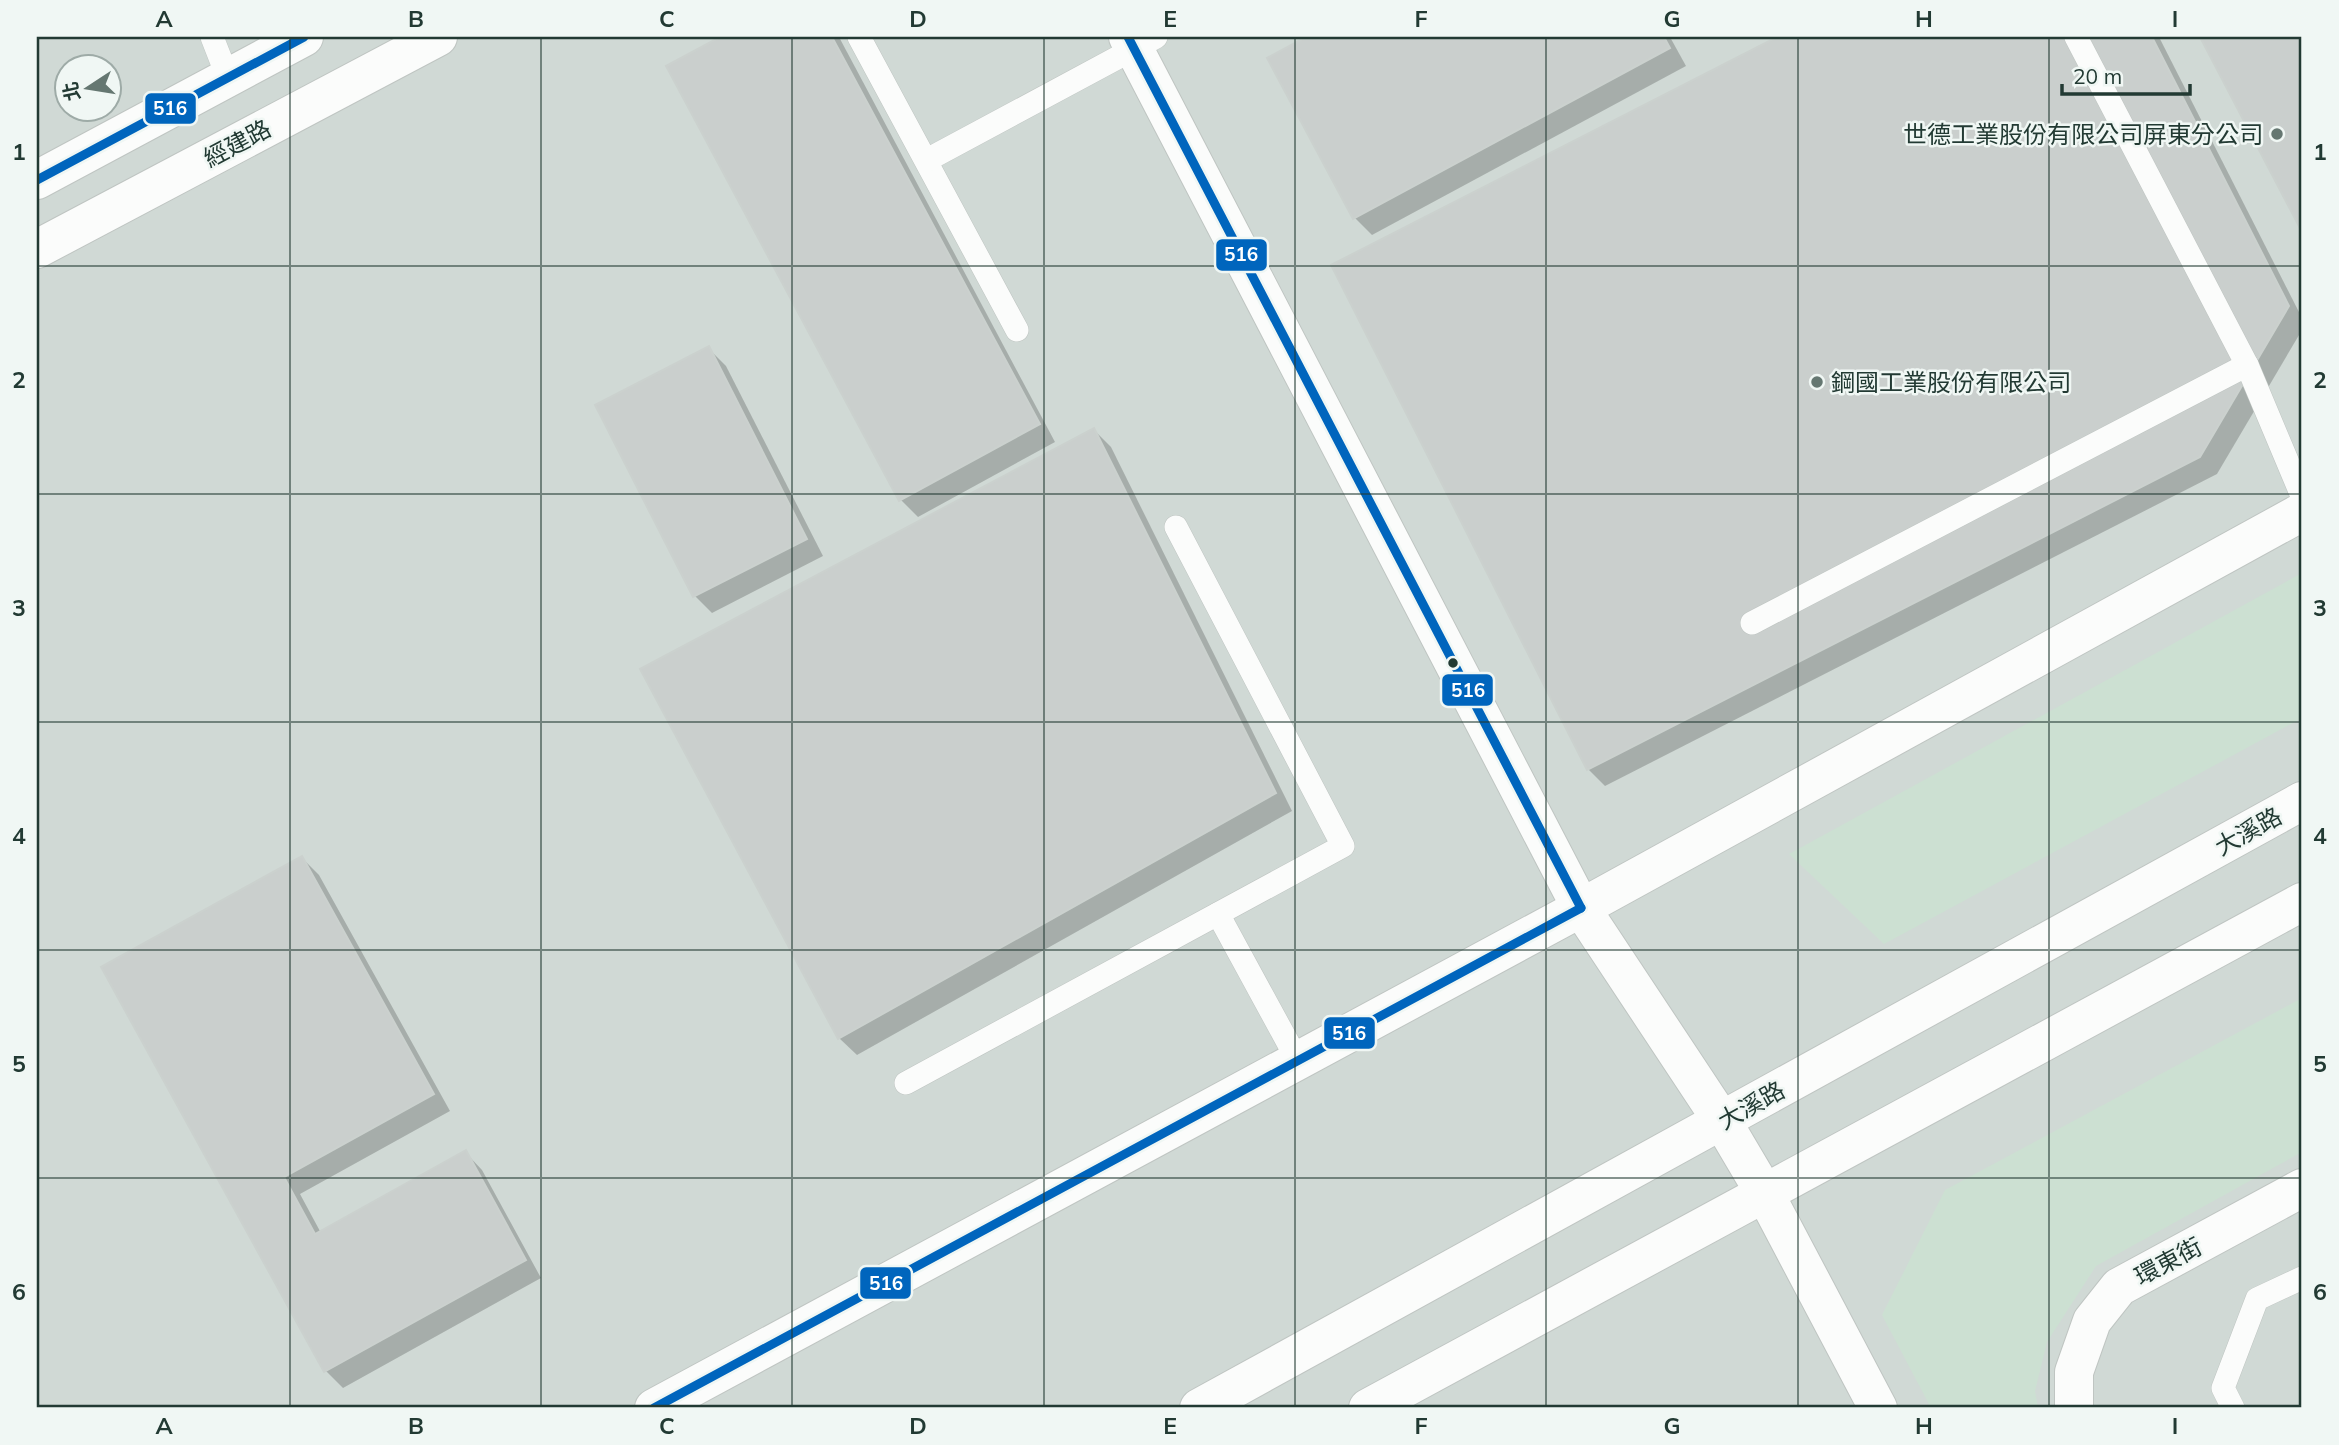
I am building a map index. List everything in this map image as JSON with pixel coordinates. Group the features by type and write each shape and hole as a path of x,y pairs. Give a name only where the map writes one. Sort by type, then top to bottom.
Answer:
{"street":[{"path":"37,180 304,37"},
{"name":"經建路","path":"37,249 438,37"},
{"path":"1140,41 1581,908 1722,1121 1764,1192 1878,1408"},
{"path":"654,1408 1581,908 2302,512"},
{"name":"大溪路","path":"1199,1408 2302,801"},
{"path":"1368,1408 2302,902"},
{"name":"環東街","path":"2074,1390 2092,1321 2119,1287 2302,1188"}],"lane":[{"path":"212,37 228,78"},
{"path":"859,37 1017,330"},
{"path":"2076,37 2247,365 2302,496"},
{"path":"927,160 1140,41"},
{"path":"1752,623 2247,365"},
{"path":"906,1083 1343,846 1176,527"},
{"path":"1218,914 1298,1061"},
{"path":"2234,1408 2223,1388 2257,1299 2302,1278"}],"shaded area":[{"path":"37,37 2302,37 2302,1408 37,1408"}],"green space":[{"path":"2302,573 2302,718 1884,944 1789,854"},
{"path":"2302,998 2302,1152 2096,1266 2047,1342 2035,1391 2038,1408 1931,1408 1882,1315 1945,1190"}],"building":[{"path":"720,37 832,37 1040,424 899,501 666,66"},
{"path":"1306,37 1664,37 1670,48 1353,219 1267,58"},
{"name":"鋼國工業股份有限公司","path":"1777,37 2152,37 2289,306 2200,457 1587,770 1331,265"},
{"name":"世德工業股份有限公司屏東分公司","path":"2200,37 2302,37 2302,232"},
{"path":"709,346 807,539 693,597 595,405"},
{"path":"1094,428 1276,793 838,1039 640,669"},
{"path":"302,856 434,1094 284,1177 315,1234 466,1150 526,1260 324,1372 101,967"}],"transit line":[{"name":"516","path":"37,180 304,37"},
{"name":"516","path":"1128,37 1581,908"},
{"name":"516","path":"654,1408 1581,908"}],"place":[{"name":"世德工業股份有限公司屏東分公司","path":"2277,134"},
{"name":"鋼國工業股份有限公司","path":"1817,382"}]}
